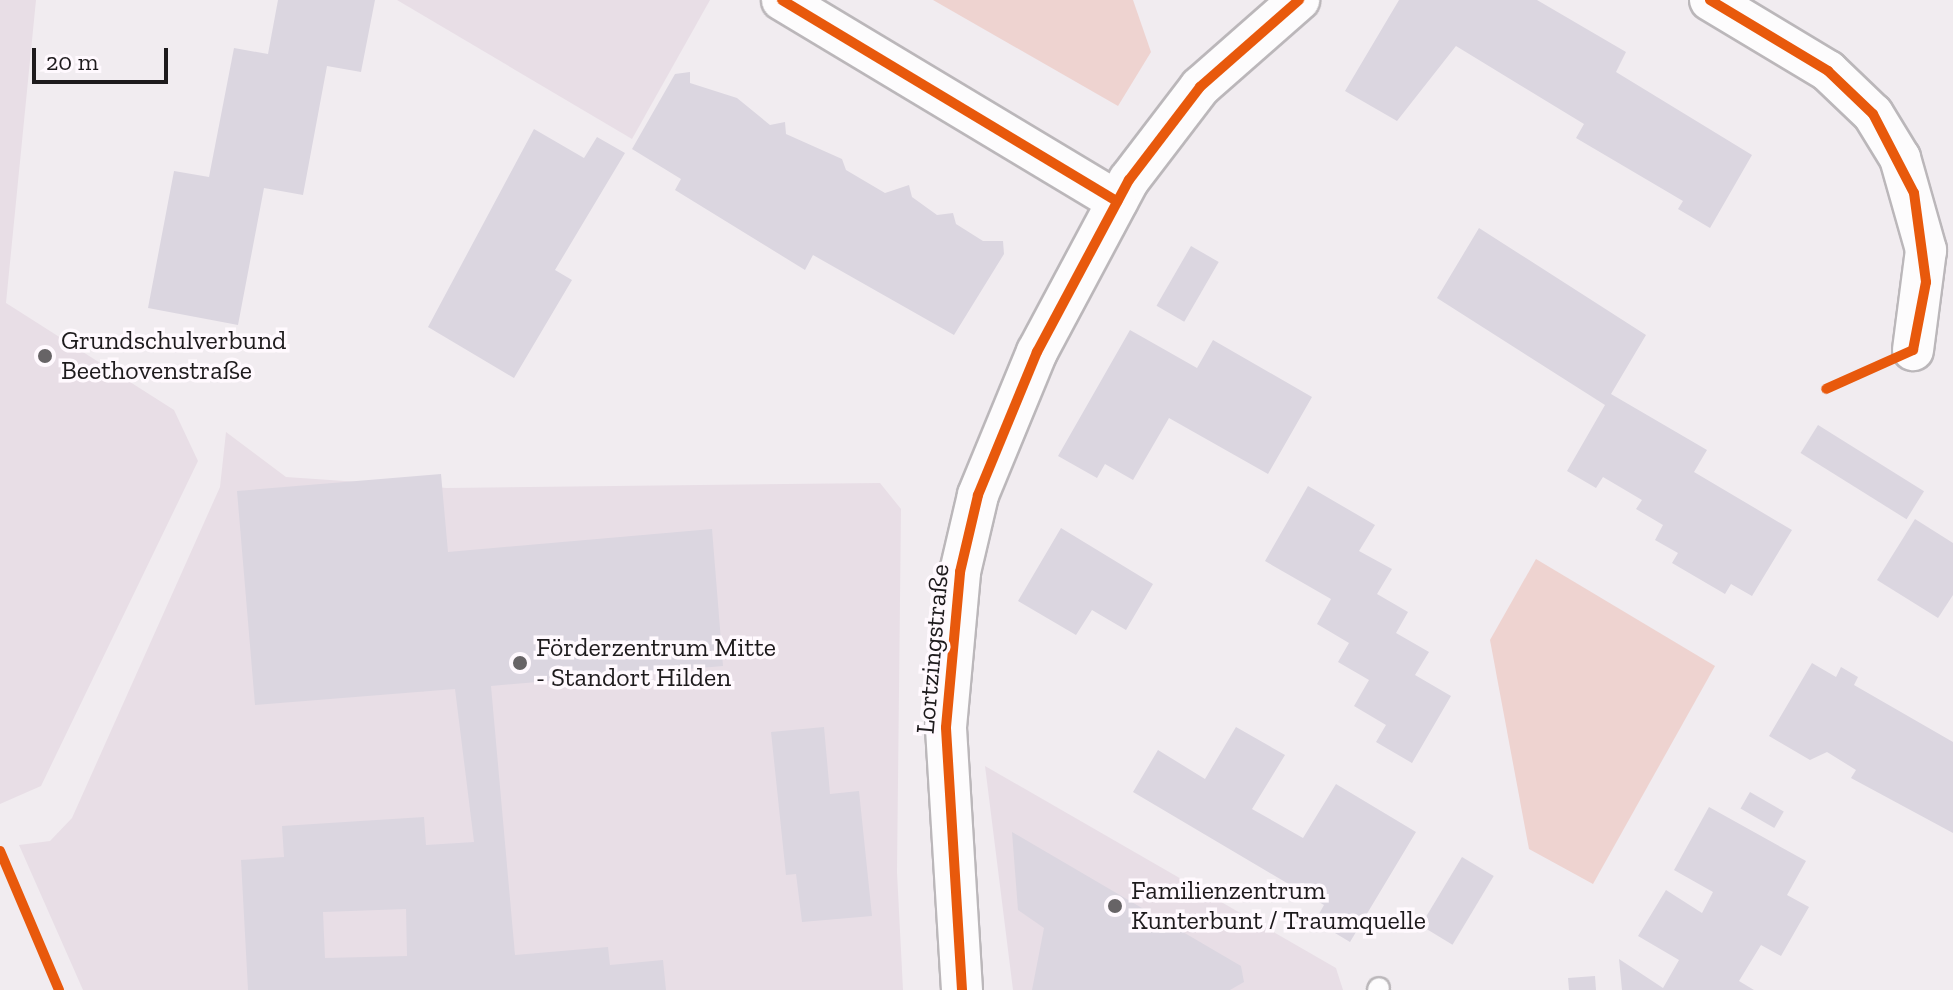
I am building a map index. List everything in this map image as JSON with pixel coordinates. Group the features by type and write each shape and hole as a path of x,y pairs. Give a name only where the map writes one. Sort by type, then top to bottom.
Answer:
{"street":[{"path":"782,0 1117,201"},
{"name":"Lortzingstraße","path":"962,990 945,776 960,572 1000,435 1117,201 1200,87 1299,0"},
{"path":"1710,0 1828,71 1873,114 1900,158 1926,250 1913,350"}],"shaded area":[{"name":"Grundschulverbund Beethovenstraße","path":"0,0 36,0 6,303 174,410 198,461 41,786 0,804"},
{"path":"397,0 710,0 632,139"},
{"path":"933,0 1133,0 1151,52 1118,106"},
{"name":"Förderzentrum Mitte - Standort Hilden","path":"226,432 286,477 447,488 880,483 901,509 897,872 903,990 83,990 19,845 50,841 72,818 220,487"},
{"path":"1536,559 1715,666 1593,884 1529,849 1490,640"},
{"name":"Familienzentrum Kunterbunt / Traumquelle","path":"985,766 1336,968 1343,990 1013,990"}],"building":[{"path":"278,0 375,0 361,72 327,66 303,195 264,188 238,325 148,308 174,171 209,177 234,48 268,54"},
{"path":"1399,0 1537,0 1626,52 1616,72 1752,155 1710,228 1678,209 1683,201 1576,138 1584,124 1456,46 1397,121 1345,91"},
{"path":"690,72 690,83 737,98 770,125 785,122 786,134 842,159 846,170 885,193 909,185 912,197 937,215 953,213 956,224 983,241 1003,241 1004,254 954,335 813,255 805,270 675,190 681,179 632,149 675,74"},
{"path":"534,129 584,158 597,137 625,153 555,270 572,280 514,378 428,327"},
{"path":"1479,228 1646,335 1611,394 1707,450 1694,472 1792,530 1752,596 1731,584 1725,594 1672,563 1678,553 1655,540 1663,525 1636,509 1642,500 1603,477 1596,488 1567,471 1605,405 1437,298"},
{"path":"1191,246 1219,262 1184,322 1156,306"},
{"path":"1130,330 1197,368 1213,340 1312,397 1268,474 1169,418 1133,480 1105,464 1097,478 1058,456"},
{"path":"1818,425 1924,491 1907,519 1801,453"},
{"path":"441,474 448,552 712,529 723,666 491,686 515,955 608,947 610,965 663,960 666,990 248,990 241,860 284,857 282,826 424,817 426,845 474,842 455,689 255,705 237,491","holes":["406,909 407,956 325,958 323,912"]},
{"path":"1308,486 1375,525 1359,551 1392,569 1377,594 1408,612 1396,633 1429,652 1415,675 1451,696 1412,763 1376,742 1386,725 1354,706 1369,680 1338,662 1349,643 1317,624 1331,599 1265,561"},
{"path":"1915,519 1953,543 1953,595 1938,618 1877,580"},
{"path":"1061,528 1153,584 1126,630 1092,610 1076,635 1018,601"},
{"path":"1812,663 1836,677 1841,667 1858,677 1854,685 1953,742 1953,833 1851,778 1856,770 1827,752 1810,760 1769,736"},
{"path":"824,727 830,794 859,791 872,916 802,922 796,874 786,875 771,732"},
{"path":"1236,727 1285,755 1252,809 1303,838 1336,784 1416,832 1350,942 1315,921 1324,905 1133,792 1158,750 1205,779"},
{"path":"1750,792 1784,812 1774,828 1740,808"},
{"path":"1709,807 1806,861 1787,895 1809,907 1781,956 1761,945 1739,981 1754,990 1622,990 1619,959 1663,988 1679,960 1638,936 1666,890 1702,913 1713,892 1674,870"},
{"path":"1012,832 1241,966 1244,982 1230,990 1032,990 1044,928 1018,910"},
{"path":"1462,857 1494,876 1453,945 1421,926"},
{"path":"1595,976 1596,990 1569,990 1568,978"}],"cycle path":[{"path":"782,0 1117,201"},
{"path":"962,990 946,727 960,572 978,495 1037,352 1129,180 1200,87 1299,0"},
{"path":"1710,0 1828,71 1873,114 1914,193 1926,282 1913,350 1826,389"},
{"path":"0,851 59,990"}],"place":[{"name":"Grundschulverbund Beethovenstraße","path":"45,356"},
{"name":"Förderzentrum Mitte - Standort Hilden","path":"520,663"},
{"name":"Familienzentrum Kunterbunt / Traumquelle","path":"1115,906"}]}
